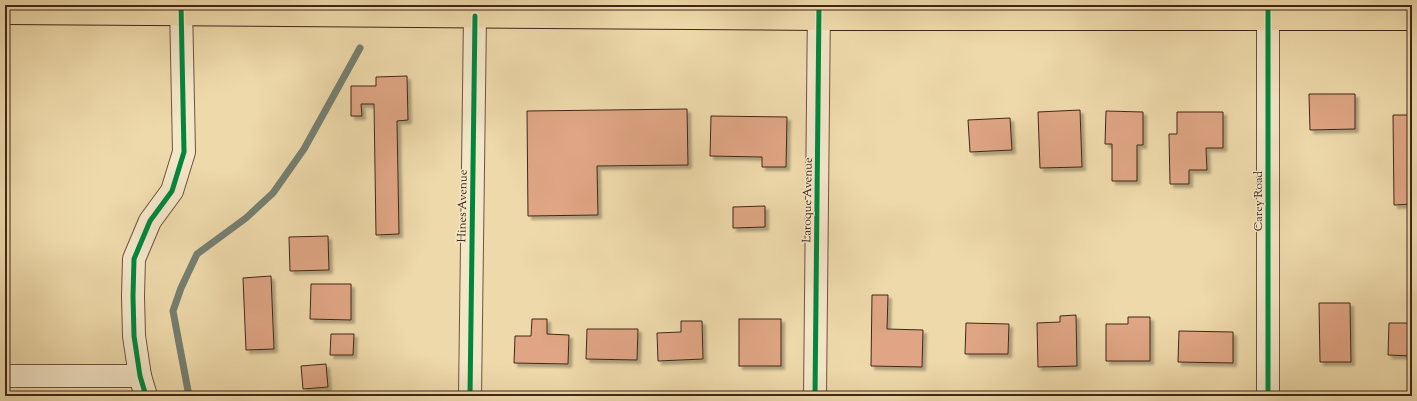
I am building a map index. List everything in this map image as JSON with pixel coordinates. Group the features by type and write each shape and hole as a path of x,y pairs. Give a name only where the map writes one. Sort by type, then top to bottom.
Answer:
{"main road":[{"path":"5,13 181,9 475,16 819,12 1268,12 1412,19"}],"street":[{"path":"5,376 143,386 134,336 134,259 150,221 172,191 184,152 181,9"},
{"name":"Laroque Avenue","path":"815,396 819,12"},
{"name":"Carey Road","path":"1268,12 1268,396"},
{"name":"Hines Avenue","path":"470,396 475,16"}],"building":[{"path":"407,76 408,120 397,121 399,234 376,235 374,104 361,104 362,116 351,116 351,86 376,86 376,77"},
{"path":"1309,94 1355,94 1355,129 1310,130"},
{"path":"687,109 688,165 597,166 598,215 528,216 527,111"},
{"path":"1080,110 1082,167 1040,168 1038,112"},
{"path":"1106,111 1143,112 1143,145 1137,145 1137,181 1112,181 1112,144 1105,144"},
{"path":"1177,112 1223,112 1223,148 1206,148 1207,170 1189,170 1189,184 1170,184 1169,134 1177,134"},
{"path":"1393,115 1412,115 1412,204 1394,205"},
{"path":"711,116 787,117 786,167 762,167 762,157 710,156"},
{"path":"1010,118 1012,150 970,152 968,120"},
{"path":"765,206 765,227 733,228 733,207"},
{"path":"328,236 329,270 290,271 289,237"},
{"path":"271,276 274,349 246,350 243,278"},
{"path":"311,284 351,284 351,320 310,319"},
{"path":"872,295 888,295 887,329 923,330 922,367 871,366"},
{"path":"1319,303 1350,303 1351,362 1320,362"},
{"path":"1076,315 1077,366 1038,367 1037,323 1060,322 1060,316"},
{"path":"1128,317 1150,317 1150,361 1106,361 1106,324 1128,324"},
{"path":"532,319 547,319 547,334 569,335 568,364 514,363 515,336 531,336"},
{"path":"739,319 781,319 781,366 739,366"},
{"path":"681,321 702,321 703,359 658,361 657,333 681,332"},
{"path":"966,323 1009,324 1008,354 965,354"},
{"path":"1389,323 1412,323 1412,356 1388,355"},
{"path":"587,329 638,329 637,360 586,359"},
{"path":"1179,331 1233,332 1233,363 1178,362"},
{"path":"331,334 354,334 353,355 330,355"},
{"path":"326,364 328,387 303,389 301,366"}],"waterway":[{"path":"189,396 173,311 181,288 197,254 246,218 273,193 304,149 360,48"}],"cycle path":[{"path":"146,396 140,376 134,336 134,259 150,221 172,191 184,152 181,5"},
{"path":"815,396 819,5"},
{"path":"1268,5 1268,396"},
{"path":"470,396 475,16"}]}
